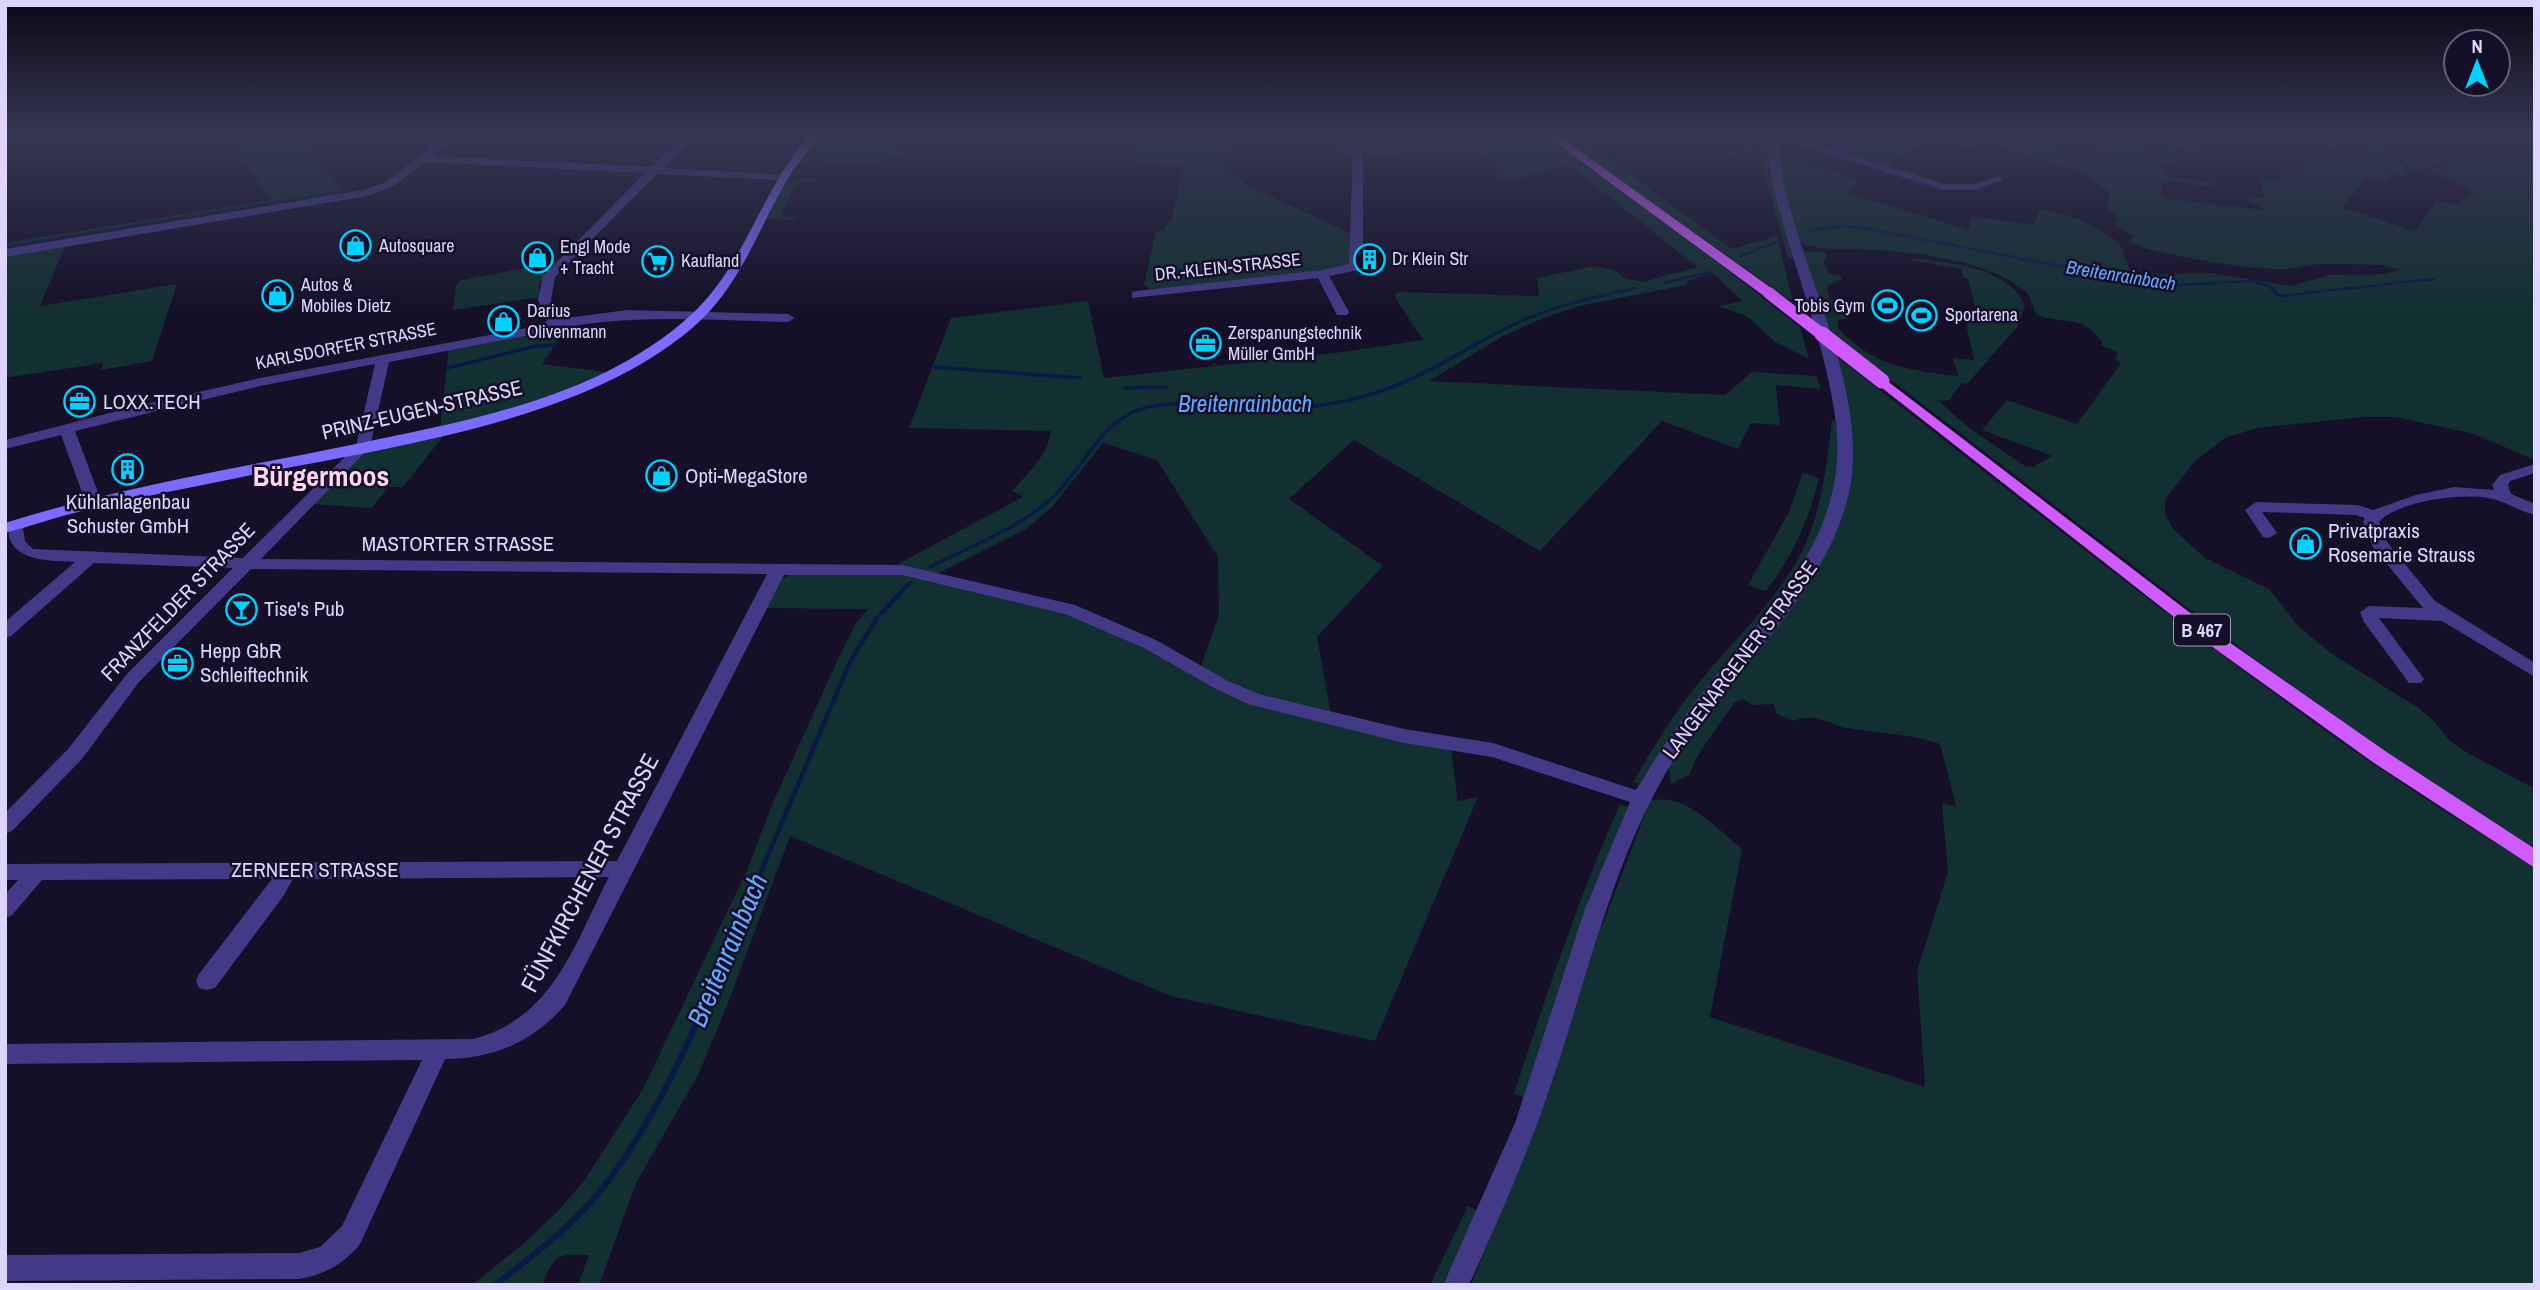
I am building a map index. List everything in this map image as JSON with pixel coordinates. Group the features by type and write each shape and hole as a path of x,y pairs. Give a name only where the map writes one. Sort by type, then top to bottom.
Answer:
{"main road":[{"name":"B 467","path":"1632,194 1769,293 2213,639 2381,758 2535,860"}],"street":[{"path":"5,253 361,194"},
{"path":"555,323 546,307 544,296 549,276 631,194"},
{"name":"PRINZ-EUGEN-STRASSE","path":"10,535 90,504 492,419 556,398 636,360 697,316 714,298 738,264 773,194"},
{"name":"DR.-KLEIN-STRASSE","path":"1137,295 1349,269 1357,262 1358,194"},
{"name":"LANGENARGENER STRASSE","path":"1457,1285 1514,1156 1535,1100 1588,934 1642,799 1678,739 1804,577 1827,535 1842,487 1846,448 1843,418 1781,194"},
{"name":"DR.-KLEIN-STRASSE","path":"1322,274 1342,313"},
{"name":"KARLSDORFER STRASSE","path":"5,445 207,393 536,330 555,323 615,314 788,318"},
{"path":"363,447 383,359"},
{"path":"67,430 91,495 90,504"},
{"name":"FRANZFELDER STRASSE","path":"5,826 75,754 133,678 363,447"},
{"path":"2503,495 2500,485 2505,478 2535,468"},
{"path":"2374,516 2386,509 2441,492 2474,491 2503,495 2535,510"},
{"path":"2269,533 2253,510 2256,507 2358,510 2374,516"},
{"path":"2374,516 2372,531 2418,593 2443,615 2535,671"},
{"name":"MASTORTER STRASSE","path":"10,535 19,549 33,555 90,558 244,564 908,571 1069,609 1150,644 1222,685 1254,699 1404,736 1493,750 1642,799"},
{"path":"5,632 90,558"},
{"name":"FÜNFKIRCHENER STRASSE","path":"5,1054 473,1049 494,1044 522,1031 542,1016 557,998 779,568"},
{"path":"2416,679 2370,618 2369,612 2443,615"},
{"name":"ZERNEER STRASSE","path":"5,872 624,869"},
{"path":"207,981 287,871"},
{"path":"5,909 37,872"},
{"path":"5,1268 299,1266 328,1258 341,1249 351,1235 438,1050"}],"green space":[{"path":"266,194 330,194 5,247 5,243 270,200"},
{"path":"779,194 790,194 781,215 795,220 767,219"},
{"path":"1177,194 1267,194 1352,234 1351,263 1344,268 1152,291 1144,285 1156,231 1164,231 1168,222 1171,222"},
{"path":"1606,194 1627,194 1800,327 1809,359 1775,342 1748,317 1719,306 1742,301 1713,273 1689,280 1686,285 1579,306 1541,319 1503,336 1429,381 1725,395 1752,372 1816,376 1821,389 1776,385 1780,425 1751,423 1738,449 1662,421 1540,551 1354,440 1289,499 1383,566 1317,637 1331,715 1260,696 1200,669 1219,614 1218,557 1157,460 1103,443 1051,508 1026,529 937,574 896,565 1023,497 1012,491 1036,463 1049,440 1051,431 909,428 951,318 1088,301 1104,378 1335,353 1423,340 1397,301 1395,294 1400,292 1539,296 1537,278 1594,266 1614,270 1624,278 1643,282 1697,267"},
{"path":"1640,194 1657,194 1732,249 1777,236 1793,302"},
{"path":"1770,194 1776,194 1793,259 1788,258"},
{"path":"1786,194 1853,194 1968,230 1972,217 2034,225 2040,208 2081,220 2119,242 2132,275 2213,273 2291,286 2330,275 2385,274 2400,270 2383,265 2336,264 2261,268 2158,252 2130,241 2133,237 2113,223 2120,221 2107,206 2110,194 2163,194 2164,198 2262,210 2262,206 2250,204 2248,196 2264,198 2263,194 2353,194 2342,208 2415,231 2437,200 2459,206 2462,200 2473,194 2535,194 2535,460 2474,434 2395,417 2363,417 2257,428 2225,438 2196,460 2165,499 2165,514 2173,529 2205,558 2269,589 2298,626 2332,654 2417,707 2434,721 2449,740 2466,752 2535,789 2535,850 2387,753 2248,654 1887,377 1824,325 1802,251 1825,252 1827,256 1823,262 1829,273 1840,275 1842,279 1829,285 1827,289 1831,299 1843,302 1843,307 1838,310 1845,313 1847,319 1838,320 1838,328 1865,351 1879,359 1907,368 1958,376 1953,358 1974,360 1965,319 1978,320 1968,279 1963,278 1962,269 1910,258 1958,265 1991,274 2016,292 2025,305 2018,326 1967,384 1962,383 1949,400 1939,401 1968,427 2025,466 2033,467 2052,456 1982,430 2007,400 2077,424 2121,363 2115,360 2118,352 2101,346 2102,342 2088,327 2037,315 2025,291 1990,271 1923,255 1821,248 1800,242"},
{"path":"65,246 40,306 177,284 152,361 101,370 103,363 5,378 5,256"},
{"path":"553,263 539,285 539,297 453,310 456,286 461,280"},
{"path":"569,325 542,364 607,372 541,400 440,428 449,348"},
{"path":"1833,354 2263,685 2378,767 2535,868 2535,1285 1471,1285 1550,1089 1598,936 1650,801 1676,802 1688,807 1711,822 1742,849 1710,1017 1925,1087 1917,971 1948,872 1942,803 1956,806 1940,744 1847,728 1815,718 1794,721 1777,714 1773,704 1752,705 1744,699 1734,703 1698,755 1689,775 1671,784 1669,768 1684,743 1807,586 1841,522 1853,467 1852,430"},
{"path":"1832,420 1835,421 1839,444 1837,483 1829,512 1816,541 1781,595 1700,696 1639,784 1633,782 1682,704 1773,596 1798,559 1821,496"},
{"path":"445,434 403,487 389,487 371,508 311,504 367,450"},
{"path":"1803,472 1819,478 1798,538 1766,591 1748,585 1789,512"},
{"path":"796,571 898,572 998,595 1096,622 1222,689 1451,749 1458,801 1478,797 1375,1041 1171,996 790,836 699,1073 636,1183 599,1285 578,1285 589,1255 578,1255 558,1258 550,1267 542,1285 472,1285 523,1244 558,1211 584,1181 643,1089 748,868 771,807 839,657 856,623 868,609 766,608 781,580"},
{"path":"1620,804 1628,807 1584,917 1526,1098 1514,1094 1576,912"},
{"path":"1468,1206 1478,1211 1442,1285 1430,1285"}],"waterway":[{"path":"5,247 324,194"},
{"name":"Breitenrainbach","path":"1807,231 1840,226 1870,229 2160,286 2252,281 2269,286 2279,296 2434,279"},
{"path":"1740,256 1777,242"},
{"path":"1664,283 1711,272"},
{"name":"Breitenrainbach","path":"1491,336 1525,319 1561,306 1636,288"},
{"name":"Breitenrainbach","path":"930,567 1008,529 1037,510 1061,489 1098,440 1133,412 1169,404 1297,407 1352,400 1400,384 1494,334"},
{"name":"Breitenrainbach","path":"448,368 536,346 555,345"},
{"name":"Breitenrainbach","path":"934,367 1081,378"},
{"name":"Breitenrainbach","path":"1125,388 1166,387"},
{"name":"Breitenrainbach","path":"905,587 911,582"},
{"name":"Breitenrainbach","path":"749,900 850,662 876,619 908,585"},
{"name":"Breitenrainbach","path":"495,1285 584,1210 631,1148 687,1044 750,898"}],"place":[{"name":"Autosquare","path":"356,246"},
{"name":"Engl Mode + Tracht","path":"537,257"},
{"name":"Dr Klein Str","path":"1369,259"},
{"name":"Kaufland","path":"658,261"},
{"name":"Autos & Mobiles Dietz","path":"278,295"},
{"name":"Tobis Gym","path":"1888,306"},
{"name":"Sportarena","path":"1922,315"},
{"name":"Darius Olivenmann","path":"504,321"},
{"name":"Zerspanungstechnik Müller GmbH","path":"1205,343"},
{"name":"LOXX.TECH","path":"80,402"},
{"name":"Kühlanlagenbau Schuster GmbH","path":"128,470"},
{"name":"Opti-MegaStore","path":"662,476"},
{"name":"Privatpraxis Rosemarie Strauss","path":"2305,543"},
{"name":"Tise's Pub","path":"241,609"},
{"name":"Hepp GbR Schleiftechnik","path":"177,663"}],"district":[{"name":"Bürgermoos","path":"321,476"}]}
